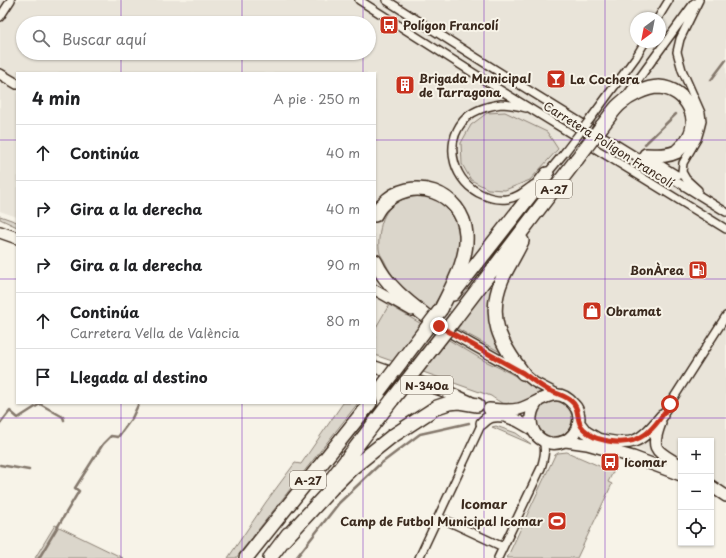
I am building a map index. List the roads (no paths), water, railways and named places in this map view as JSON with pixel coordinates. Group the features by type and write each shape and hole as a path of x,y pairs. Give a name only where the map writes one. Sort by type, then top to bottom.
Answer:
{"highway":[{"path":"620,104 645,90 658,87 672,90 688,103 693,121 692,130 688,140 678,151 670,154 661,156 646,155"},
{"name":"A-27","path":"270,558 620,104"},
{"name":"A-27","path":"377,394 441,309 547,174"},
{"path":"376,213 381,205 390,198 401,192 413,189 426,189 438,193 450,200 459,211 464,222 466,246 460,268 441,309"},
{"path":"523,373 500,338 496,327 496,301 499,287 518,250 531,219"},
{"path":"376,263 393,288 403,298 439,326"},
{"path":"284,540 346,474 391,437 437,407 449,403 459,402 483,407"},
{"name":"A-27","path":"246,558 369,404"}],"main road":[{"path":"0,232 16,238"},
{"name":"N-340a","path":"376,367 450,393 518,421 532,429 537,436 543,440"},
{"name":"N-340a","path":"483,407 503,411 521,408 546,396 555,394 560,395"},
{"path":"560,395 570,400 576,406 579,414 579,423 576,430 566,441"},
{"path":"532,429 530,414 539,400"},
{"path":"482,423 486,418 494,415 508,417"},
{"path":"597,439 620,443 632,442 642,437 662,416"},
{"path":"662,416 654,441 656,448 660,453 678,464"},
{"path":"579,423 586,432 597,439 633,457 678,475"},
{"path":"543,440 550,443 566,441 586,444 633,457"},
{"path":"714,488 726,497"},
{"path":"714,491 726,497"}],"street":[{"path":"0,17 11,0"},
{"name":"Carretera Polígon Francolí","path":"359,0 726,229"},
{"name":"Carretera Polígon Francolí","path":"386,0 396,3 616,144 726,212"},
{"path":"661,12 668,0"},
{"path":"697,0 680,39 677,52 682,70 698,103 701,117 697,139 683,163 682,172 683,175 709,201"},
{"name":"A-27","path":"620,104 697,0"},
{"name":"A-27","path":"547,174 591,118 636,58 642,48"},
{"path":"0,74 16,83"},
{"path":"530,108 503,104 480,109 471,114 463,121 454,141 452,151 454,161 458,175 468,186 477,192 492,198 507,199 520,194 547,174"},
{"path":"616,144 646,155 677,175 683,175"},
{"path":"376,291 523,373 534,382 560,395"},
{"path":"662,416 726,316"},
{"path":"419,558 482,423"},
{"path":"498,558 540,468 545,449 543,440"},
{"path":"439,517 503,547"}],"waterway":[{"path":"711,80 726,60"},
{"path":"645,144 676,114"},
{"path":"0,424 10,411 18,418 40,404 63,417 64,420"},
{"path":"39,558 79,491 75,488 103,444 111,436 118,437 132,418 139,404"},
{"path":"296,558 339,503 379,465 420,434 469,423"},
{"path":"0,465 29,470"}],"place":[{"name":"Polígon Francolí","path":"389,25"},
{"name":"La Cochera","path":"556,79"},
{"name":"Brigada Municipal de Tarragona","path":"405,85"},
{"name":"BonÀrea","path":"698,270"},
{"name":"Obramat","path":"592,311"},
{"name":"Icomar","path":"610,462"},
{"name":"Camp de Futbol Municipal Icomar","path":"557,521"}],"district":[{"name":"Icomar","path":"484,503"}]}
